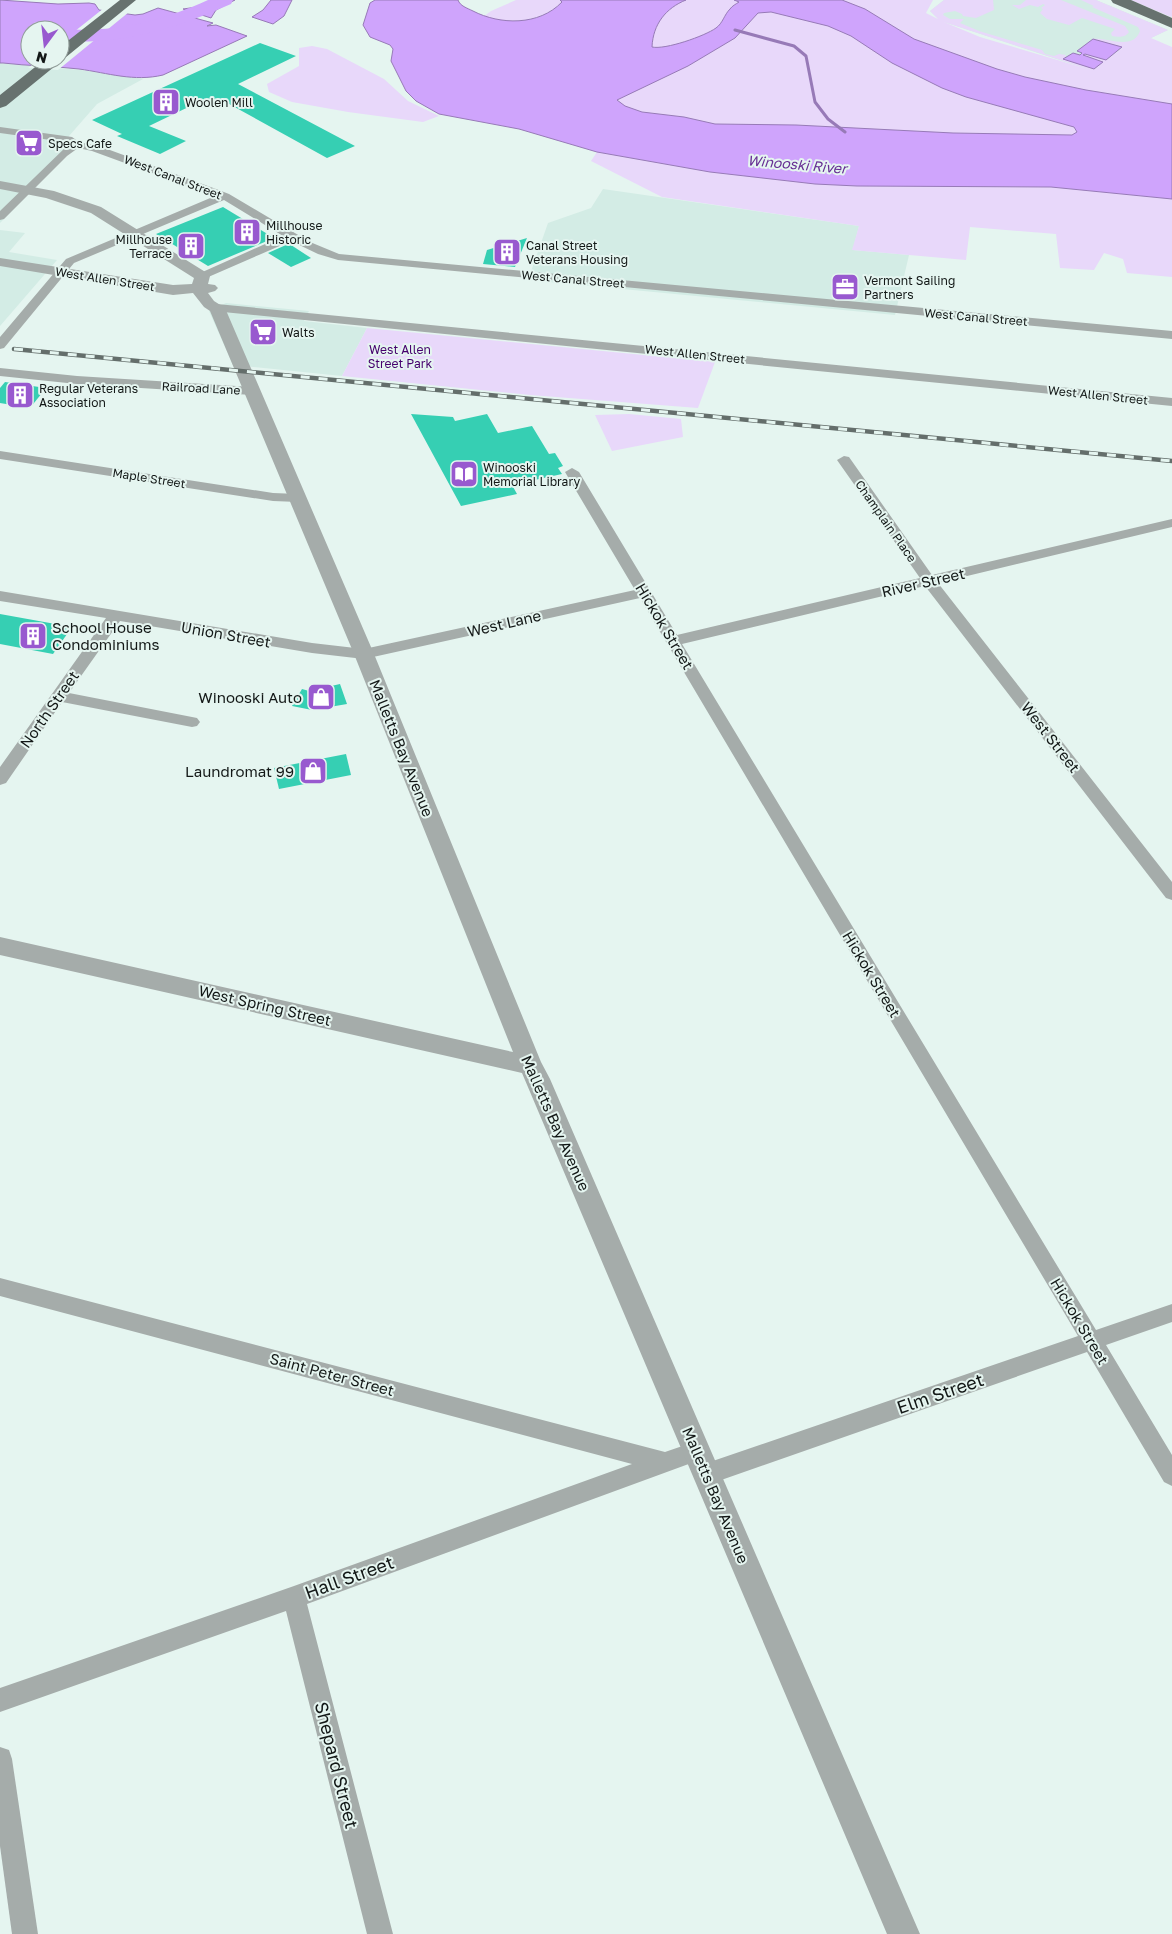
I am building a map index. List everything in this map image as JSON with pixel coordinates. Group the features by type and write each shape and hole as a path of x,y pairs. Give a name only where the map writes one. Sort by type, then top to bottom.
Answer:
{"main road":[{"path":"70,47 129,0"},
{"path":"1118,0 1172,23"},
{"path":"0,103 42,70"}],"street":[{"name":"West Canal Street","path":"0,130 71,140 76,144 96,148 224,196 320,251 346,258 1172,336"},
{"path":"0,217 76,144"},
{"name":"Malletts Bay Avenue","path":"0,186 28,189 78,202 104,214 202,283 209,304 217,308 364,654 530,1065 536,1075 904,1934"},
{"path":"0,345 70,262 224,196"},
{"path":"202,283 293,236"},
{"name":"West Allen Street","path":"0,262 173,290 202,283"},
{"name":"West Allen Street","path":"217,308 1172,402"},
{"name":"Railroad Lane","path":"0,372 78,380 252,390"},
{"name":"Maple Street","path":"0,455 273,497 298,498"},
{"name":"Champlain Place","path":"844,460 929,581"},
{"name":"Hickok Street","path":"572,472 1172,1475"},
{"name":"River Street","path":"674,641 1172,524"},
{"name":"West Street","path":"929,581 1172,894"},
{"name":"West Lane","path":"364,654 644,592"},
{"name":"Union Street","path":"0,596 330,651 364,654"},
{"name":"North Street","path":"0,779 116,615"},
{"path":"58,696 192,722"},
{"name":"West Spring Street","path":"0,946 530,1065"},
{"name":"Saint Peter Street","path":"0,1286 663,1462"},
{"name":"Elm Street","path":"702,1463 1172,1313"},
{"name":"Hall Street","path":"0,1700 294,1597 663,1462 702,1463"},
{"name":"Shepard Street","path":"294,1597 380,1934"},
{"path":"0,1759 25,1934"}],"shaded area":[{"path":"944,0 1096,0 1168,30 1136,45 1096,72 941,21 930,11"},
{"path":"0,63 20,65 20,70 70,69 143,79 97,104 69,136 74,148 0,223"},
{"path":"603,189 859,226 853,250 909,255 895,315 528,280 548,223 591,208"},
{"path":"0,230 25,233 9,252 57,260 0,326"},
{"path":"226,303 309,311 304,321 367,328 342,376 233,365 209,311"}],"green space":[{"path":"516,0 560,0 562,2 545,14 525,20 503,21 483,17 491,11"},
{"path":"686,0 734,0 740,2 711,31 676,44 652,47 655,31 662,18 672,7"},
{"path":"842,0 933,0 926,13 938,19 930,11 944,0 993,0 994,10 976,18 963,16 955,11 944,13 943,15 950,19 964,19 960,23 979,31 1042,50 1045,54 1054,56 1059,54 1066,55 1064,59 1094,69 1103,62 1082,55 1085,54 1106,60 1122,48 1093,39 1126,42 1137,37 1140,31 1138,27 1092,7 1094,6 1081,0 1096,0 1168,30 1151,38 1172,47 1172,104 1086,90 997,69 914,39 865,9","holes":["944,22 1088,69 980,37"]},
{"path":"1026,0 1061,0 1125,26 1129,32 1119,37 1112,36 1111,33 1115,29 1082,18 1069,25 1047,19 1040,13 1043,9 1041,8 1045,5 1043,4 1038,7 1030,5 1019,9 1012,5 1020,5"},
{"path":"1131,0 1172,0 1172,16 1171,17"},
{"path":"771,12 828,25 942,88 966,97 1074,127 1077,132 1072,135 953,133 796,125 715,124 684,117 642,112 624,106 616,99 688,66 735,38 758,13"},
{"path":"312,46 327,49 384,79 408,101 439,116 423,122 348,112 292,102 269,92 267,84 299,66 299,48"},
{"path":"597,152 710,172 815,184 1051,187 1172,199 1172,277 1127,273 1123,259 1104,253 1094,270 1060,268 1056,234 970,227 966,260 852,250 859,226 662,197 591,161"},
{"name":"West Allen Street Park","path":"367,328 715,362 698,408 530,395 342,376"},
{"path":"629,414 681,419 683,437 612,451 595,415"}],"water":[{"path":"0,0 58,4 89,3 95,4 99,10 135,15 158,8 213,23 207,26 216,25 247,36 163,75 142,78 70,68 70,20 20,20 20,65 0,63"},
{"path":"216,0 235,0 216,10 211,18 183,9 204,6"},
{"path":"271,0 292,0 284,16 273,24 252,17 263,10"},
{"path":"375,0 458,0 464,7 484,16 507,21 519,21 542,16 562,2 560,0 686,0 672,7 658,24 652,47 658,47 685,42 716,28 731,8 739,2 734,0 842,0 865,9 914,39 997,69 1086,90 1172,104 1172,199 1051,187 815,184 710,172 597,152 519,129 439,114 416,101 406,91 391,61 393,49 390,45 370,37 363,25 370,3","holes":["771,12 828,26 851,36 892,63 942,88 966,97 1074,127 1077,132 1072,135 953,133 796,125 715,124 684,117 642,112 625,106 617,100 688,66 735,38 758,13"]},
{"path":"1093,39 1122,47 1106,60 1083,55 1103,62 1094,69 1063,59 1073,53 1080,55 1082,53 1077,51"}],"pier":[{"path":"104,8 129,12 70,60 70,35"}],"building":[{"name":"Woolen Mill","path":"260,43 296,56 238,84 355,146 327,158 220,99 209,103 203,100 149,126 186,141 160,154 117,136 122,134 92,120"},
{"path":"223,207 274,238 208,266 156,234"},
{"name":"Canal Street Veterans Housing","path":"527,238 515,267 483,264 487,250"},
{"path":"286,245 291,245 311,258 291,267 268,253"},
{"name":"Regular Veterans Association","path":"5,382 46,388 30,408 0,403 0,388"},
{"path":"411,414 453,417 455,421 487,414 498,433 532,426 549,454 555,453 563,466 558,468 562,474 512,485 517,494 461,506"},
{"name":"School House Condominiums","path":"0,614 72,627 53,654 0,644"},
{"name":"Winooski Auto","path":"340,684 347,704 312,710 292,706 302,689 309,691"},
{"name":"Laundromat 99","path":"346,754 351,775 279,789 274,768"}],"waterway":[{"name":"Winooski River","path":"70,36 103,36 144,30 184,17 224,0"},
{"path":"735,30 794,46 806,56 815,102 828,119 845,132"}],"railway":[{"path":"14,349 1172,461"}],"place":[{"name":"Woolen Mill","path":"166,102"},
{"name":"Specs Cafe","path":"29,143"},
{"name":"Millhouse Historic","path":"247,232"},
{"name":"Millhouse Terrace","path":"191,246"},
{"name":"Canal Street Veterans Housing","path":"507,252"},
{"name":"Vermont Sailing Partners","path":"845,287"},
{"name":"Walts","path":"263,332"},
{"name":"Regular Veterans Association","path":"20,395"},
{"name":"Winooski Memorial Library","path":"464,474"},
{"name":"School House Condominiums","path":"33,636"},
{"name":"Winooski Auto","path":"321,697"},
{"name":"Laundromat 99","path":"313,771"}]}
